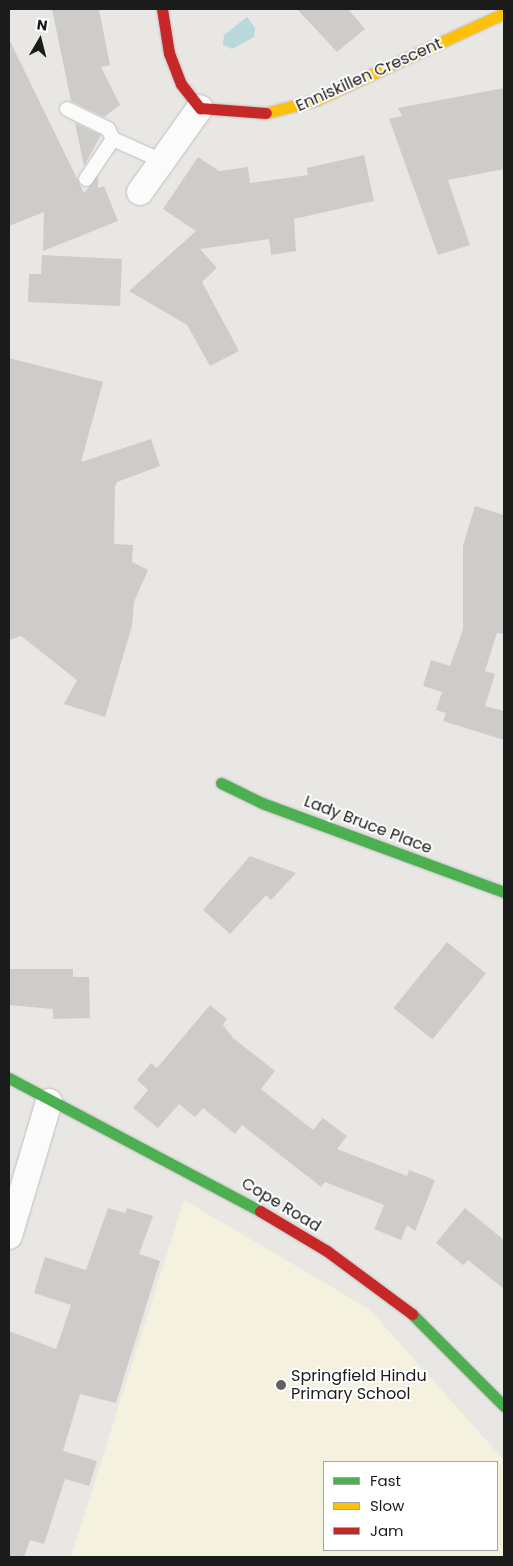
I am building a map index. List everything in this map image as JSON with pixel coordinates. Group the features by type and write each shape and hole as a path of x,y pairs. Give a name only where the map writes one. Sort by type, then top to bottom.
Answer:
{"street":[{"path":"140,192 200,108 181,84 169,53 162,9"},
{"name":"Enniskillen Crescent","path":"200,108 259,115 286,112 504,13"},
{"name":"Lady Bruce Place","path":"221,783 262,803 504,892"},
{"name":"Cope Road","path":"9,1078 49,1102 197,1174 327,1251 411,1313 504,1406"},
{"path":"9,1236 49,1102"}],"lane":[{"path":"67,109 108,129 113,139 162,161"},
{"path":"86,179 113,139"}],"shaded area":[{"name":"Springfield Hindu Primary School","path":"184,1200 369,1309 504,1460 504,1557 71,1557"}],"water":[{"path":"247,17 255,28 254,37 232,49 223,45 224,35"}],"building":[{"path":"52,9 99,9 110,65 101,67 120,105 104,117 71,101"},
{"path":"297,9 348,9 365,29 337,52"},
{"path":"9,39 84,193 98,176 98,188 104,186 118,221 43,251 44,212 9,226"},
{"path":"504,88 504,169 448,180 470,245 438,255 389,119 402,116 398,108"},
{"path":"75,123 101,135 84,166"},
{"path":"364,155 374,201 294,219 296,251 271,255 269,239 200,249 217,268 202,282 239,351 210,366 187,325 129,291 196,231 163,209 198,157 219,171 248,167 250,183 308,175 307,168"},
{"path":"42,255 122,259 120,306 28,302 29,274 41,274"},
{"path":"9,358 103,382 81,462 151,439 160,466 117,482 115,487 114,544 133,545 132,562 148,570 134,602 132,626 105,717 64,704 77,680 21,636 9,640"},
{"path":"475,506 504,515 504,634 497,633 485,671 495,674 485,706 504,711 504,740 443,721 446,713 436,710 442,692 423,686 431,660 450,666 463,629 463,546"},
{"path":"250,856 296,873 271,900 266,895 230,934 203,910"},
{"path":"447,942 486,973 432,1040 394,1008"},
{"path":"9,969 73,969 73,977 89,977 90,1018 53,1019 53,1009 9,1005"},
{"path":"210,1005 227,1019 223,1025 233,1038 275,1071 261,1089 313,1130 323,1118 347,1136 337,1149 407,1176 409,1170 435,1180 415,1231 407,1225 401,1240 374,1229 384,1205 325,1182 321,1187 242,1125 235,1134 203,1108 195,1117 179,1104 158,1128 133,1108 148,1090 137,1080 151,1063 157,1068"},
{"path":"108,1208 125,1213 127,1208 153,1216 139,1254 160,1261 116,1403 80,1394 63,1451 97,1461 89,1486 65,1479 44,1544 30,1540 24,1557 9,1557 9,1331 56,1349 71,1305 34,1293 45,1257 86,1270"},
{"path":"465,1208 504,1240 504,1289 468,1260 463,1265 436,1243"}],"traffic: fast":[{"path":"221,783 262,803 504,892"},
{"path":"9,1078 260,1211"},
{"path":"412,1314 504,1406"}],"traffic: slow":[{"path":"266,113 316,100 504,13"}],"traffic: jam":[{"path":"162,9 169,53 181,84 200,108 266,113"},
{"path":"260,1211 327,1251 412,1314"}],"place":[{"name":"Springfield Hindu Primary School","path":"281,1385"}]}
